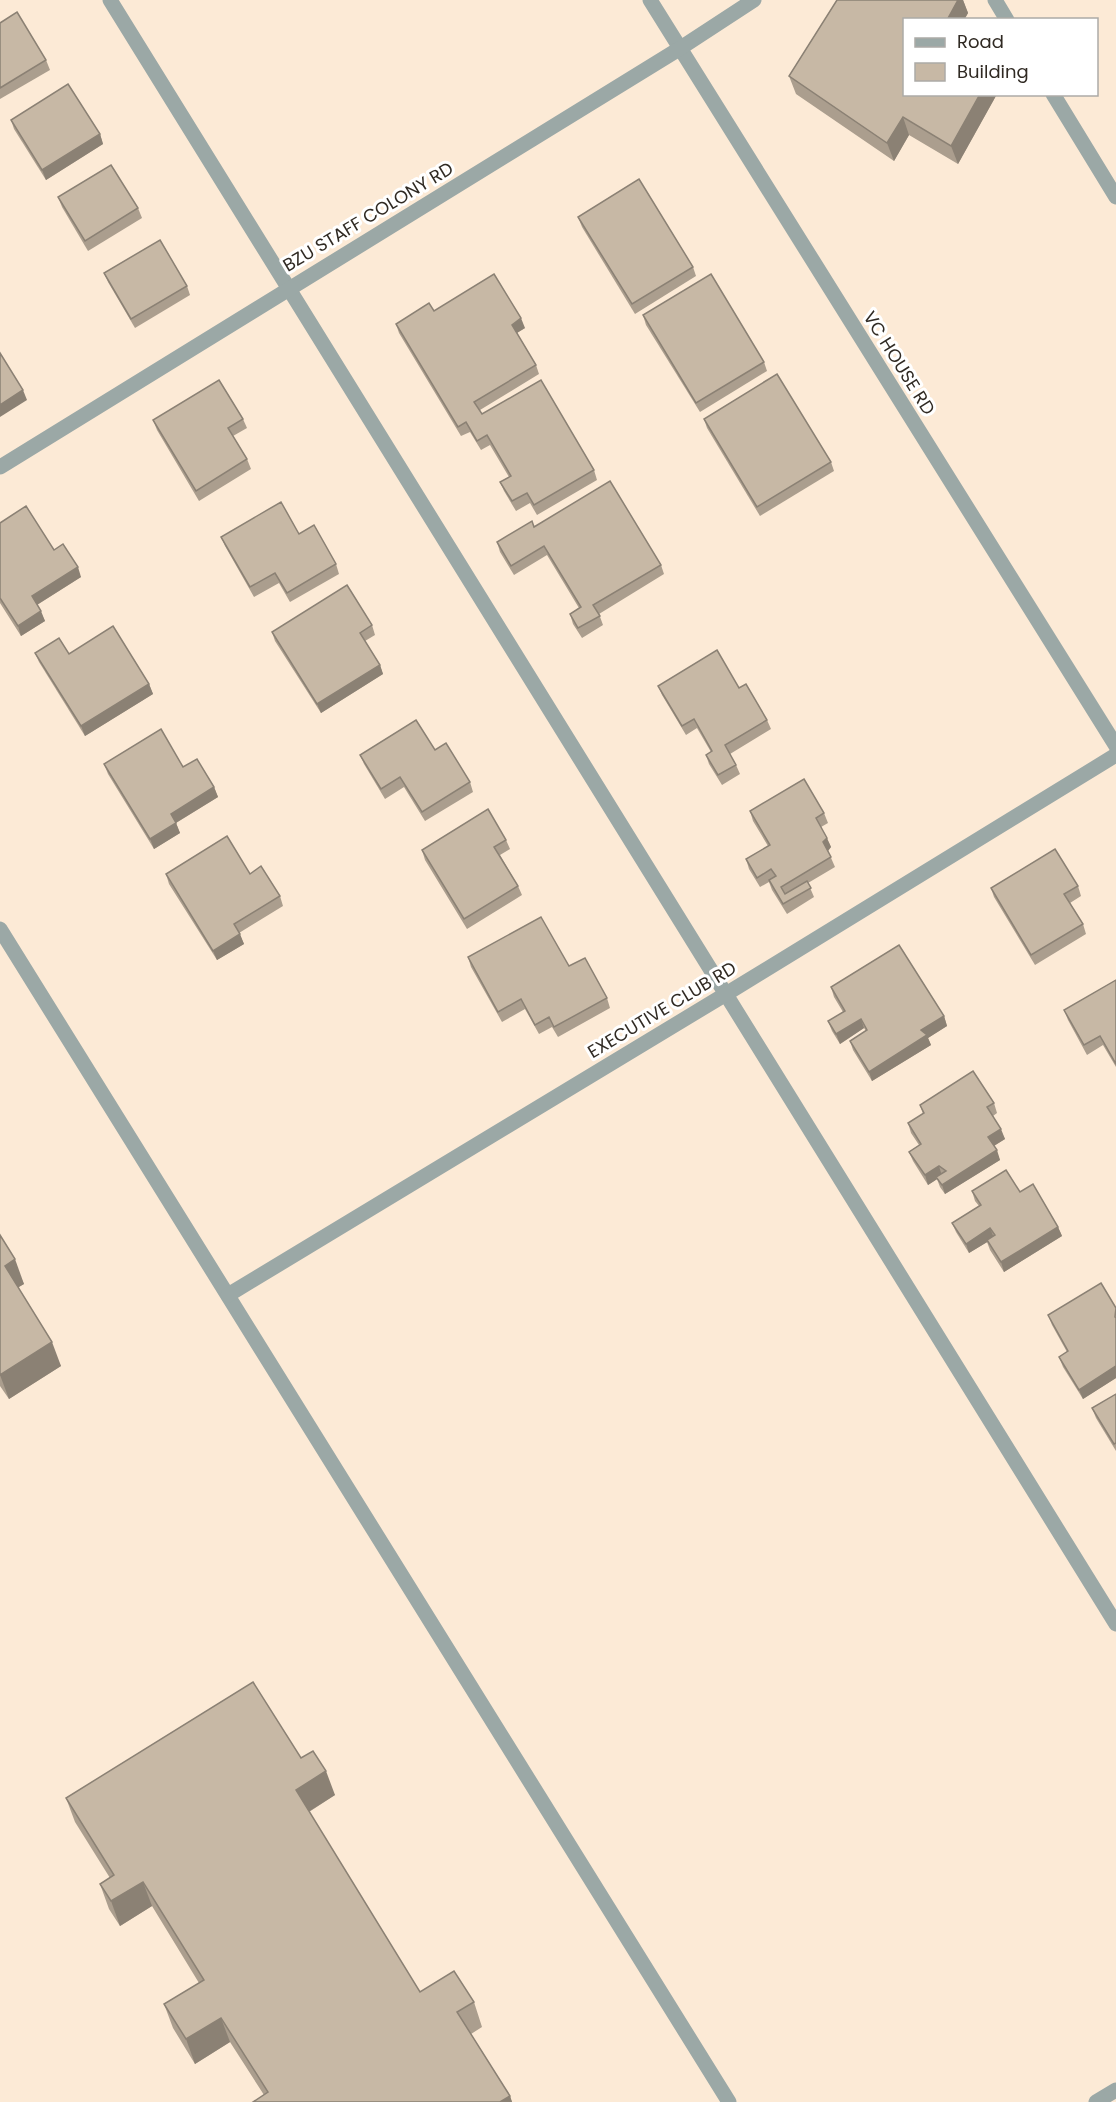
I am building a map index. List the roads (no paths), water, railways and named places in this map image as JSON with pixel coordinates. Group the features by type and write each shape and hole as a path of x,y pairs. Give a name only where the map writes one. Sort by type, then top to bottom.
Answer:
{"street":[{"path":"110,0 1116,1624"},
{"name":"VC HOUSE RD","path":"650,0 679,50 1116,746"},
{"name":"BZU STAFF COLONY RD","path":"0,466 679,50 754,0"},
{"path":"995,0 1006,18"},
{"path":"1054,96 1116,196"},
{"name":"EXECUTIVE CLUB RD","path":"228,1295 1116,755"},
{"path":"0,929 729,2102"},
{"path":"1096,2102 1116,2090"}]}
